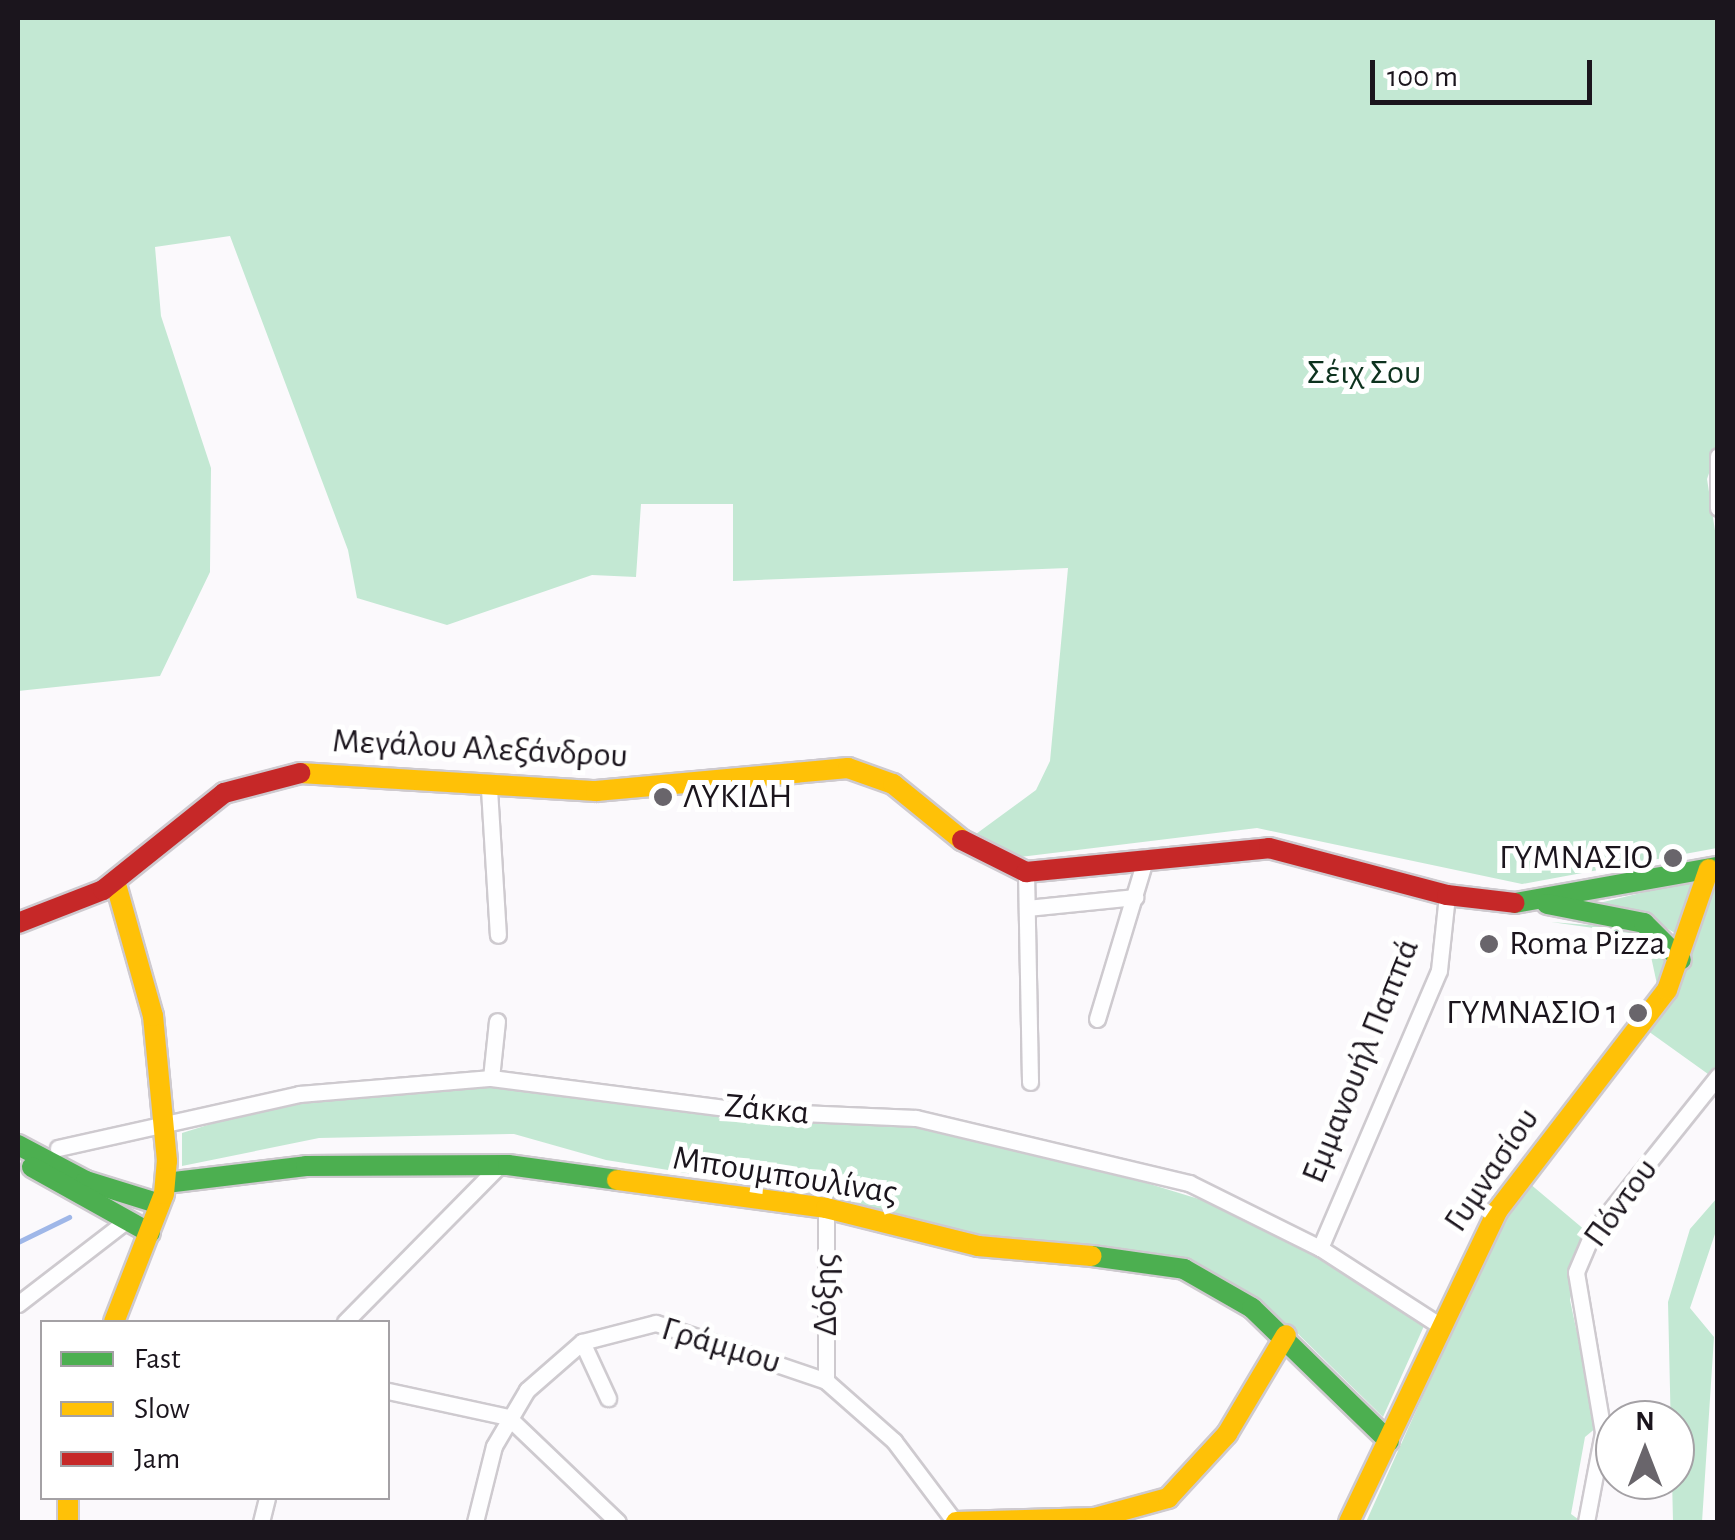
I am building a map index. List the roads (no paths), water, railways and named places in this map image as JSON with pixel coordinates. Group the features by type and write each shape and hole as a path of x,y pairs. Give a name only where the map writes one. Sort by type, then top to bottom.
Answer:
{"street":[{"path":"1718,456 1718,508"},
{"name":"Μεγάλου Αλεξάνδρου","path":"18,923 115,881 195,810 263,778 332,772 489,788 678,788 858,769 894,784 986,858 1026,872 1269,848 1447,896 1536,902 1713,868"},
{"path":"489,788 498,935"},
{"path":"1096,1019 1146,858"},
{"name":"Γυμνασίου","path":"1349,1522 1390,1441 1439,1325 1506,1197 1681,960 1713,868"},
{"path":"1026,872 1030,1082"},
{"path":"115,881 153,1016 166,1128 163,1194 115,1320"},
{"name":"Εμμανουήλ Παππά","path":"1320,1248 1439,970 1447,896"},
{"path":"1027,908 1136,897"},
{"path":"1536,902 1644,923 1681,960"},
{"path":"490,1078 497,1021"},
{"name":"Πόντου","path":"1586,1522 1603,1432 1576,1272 1593,1232 1718,1076"},
{"name":"Ζάκκα","path":"58,1148 166,1128 299,1094 490,1078 750,1111 964,1124 1189,1183 1320,1248 1439,1325"},
{"path":"18,1145 86,1181 163,1194"},
{"path":"18,1158 123,1223 150,1233"},
{"path":"347,1320 501,1164"},
{"name":"Μπουμπουλίνας","path":"163,1194 306,1166 501,1164 826,1208 978,1246 1184,1270 1286,1334 1390,1441"},
{"name":"Δόξης","path":"826,1208 826,1381"},
{"path":"18,1304 123,1223"},
{"name":"Γράμμου","path":"582,1342 656,1323 826,1381 894,1441 955,1522"},
{"path":"955,1522 1122,1517 1168,1498 1203,1465 1286,1334"},
{"path":"475,1522 508,1417 582,1342 608,1398"},
{"path":"390,1390 508,1417 618,1522"}],"waterway":[{"path":"18,1242 69,1217"}],"place":[{"name":"ΛΥΚΙΔΗ","path":"663,797"},
{"name":"ΓΥΜΝΑΣΙΟ","path":"1673,858"},
{"name":"Roma Pizza","path":"1489,944"},
{"name":"ΓΥΜΝΑΣΙΟ 1","path":"1638,1013"}],"park label":[{"name":"Σέιχ Σου","path":"1364,373"}]}
